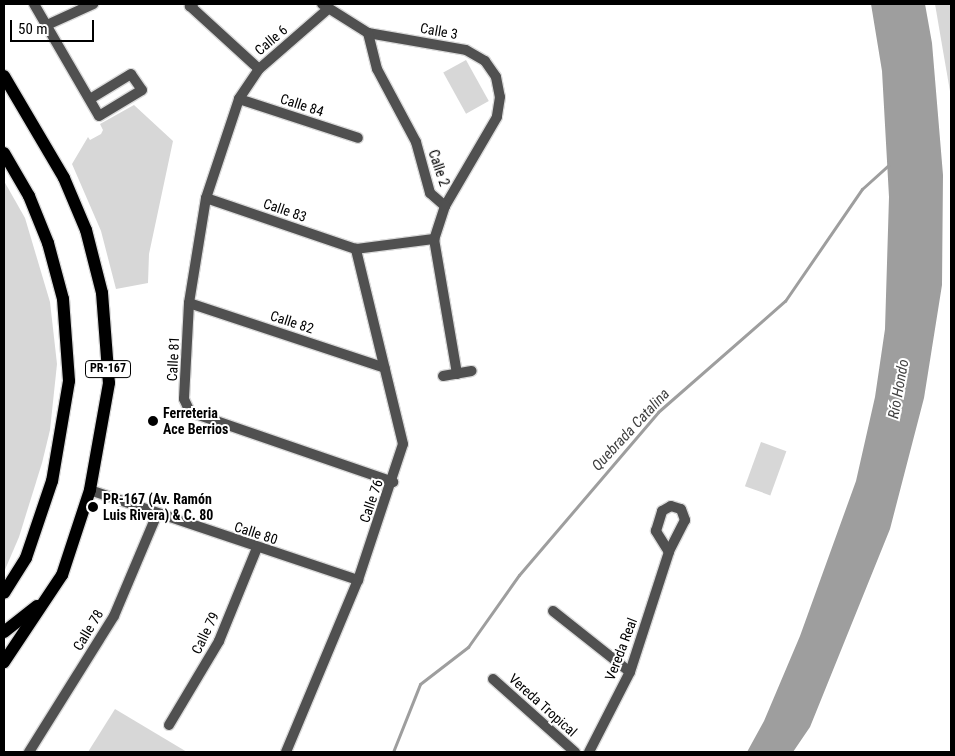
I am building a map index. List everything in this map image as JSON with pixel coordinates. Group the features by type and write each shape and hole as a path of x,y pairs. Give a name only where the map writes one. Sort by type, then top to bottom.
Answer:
{"main road":[{"name":"PR-167","path":"4,76 64,178 86,230 102,293 109,383 90,490 62,575 4,662"},
{"name":"PR-167","path":"4,154 29,196 48,243 62,299 69,382 52,481 26,558 4,593"},
{"path":"4,632 47,597"}],"street":[{"path":"34,4 99,116 142,90 131,74 90,99"},
{"path":"47,25 93,4"},
{"path":"193,4 190,6 258,68"},
{"name":"Calle 6","path":"239,99 258,68 325,7"},
{"name":"Calle 3","path":"325,7 368,33 466,50 485,61 496,77 500,97 497,117 445,206"},
{"name":"Calle 2","path":"368,33 377,69 416,142 430,193 445,206 434,239 457,374"},
{"name":"Calle 84","path":"239,99 358,138"},
{"name":"Calle 81","path":"239,99 206,198 189,303 184,399 190,412 393,482"},
{"name":"Calle 83","path":"206,198 356,249"},
{"path":"356,249 434,239"},
{"name":"Calle 76","path":"286,752 358,580 393,482 403,444 356,249"},
{"name":"Calle 82","path":"189,303 385,368"},
{"path":"443,376 472,371"},
{"name":"Calle 80","path":"90,490 257,548 358,580"},
{"name":"Calle 78","path":"29,752 114,616 157,514"},
{"name":"Calle 79","path":"169,725 219,641 257,548"},
{"name":"Vereda Real","path":"589,752 630,672 669,552"},
{"path":"553,611 630,672"},
{"name":"Vereda Tropical","path":"493,679 575,752"}],"shaded area":[{"path":"935,4 951,4 951,97 942,45"},
{"path":"466,60 489,101 466,114 443,73"},
{"path":"134,105 173,141 149,254 148,283 116,289 101,231 72,164 88,137 90,140 101,134 103,130 100,124"},
{"path":"4,181 25,218 50,302 57,364 50,430 42,463 19,537 4,572"},
{"path":"761,442 786,451 770,495 745,486"},
{"path":"115,709 187,752 88,752"}],"water":[{"name":"Río Hondo","path":"871,4 925,4 932,43 943,175 942,285 924,398 890,529 810,727 793,752 747,752 764,721 800,636 856,481 875,397 885,329 889,197 882,71"}],"waterway":[{"name":"Quebrada Catalina","path":"393,752 420,684 468,647 519,575 658,412 785,301 862,189 889,165"}],"place":[{"name":"Ferreteria Ace Berrios","path":"153,421"},
{"name":"PR-167 (Av. Ramón Luis Rivera) & C. 80","path":"93,507"}]}
